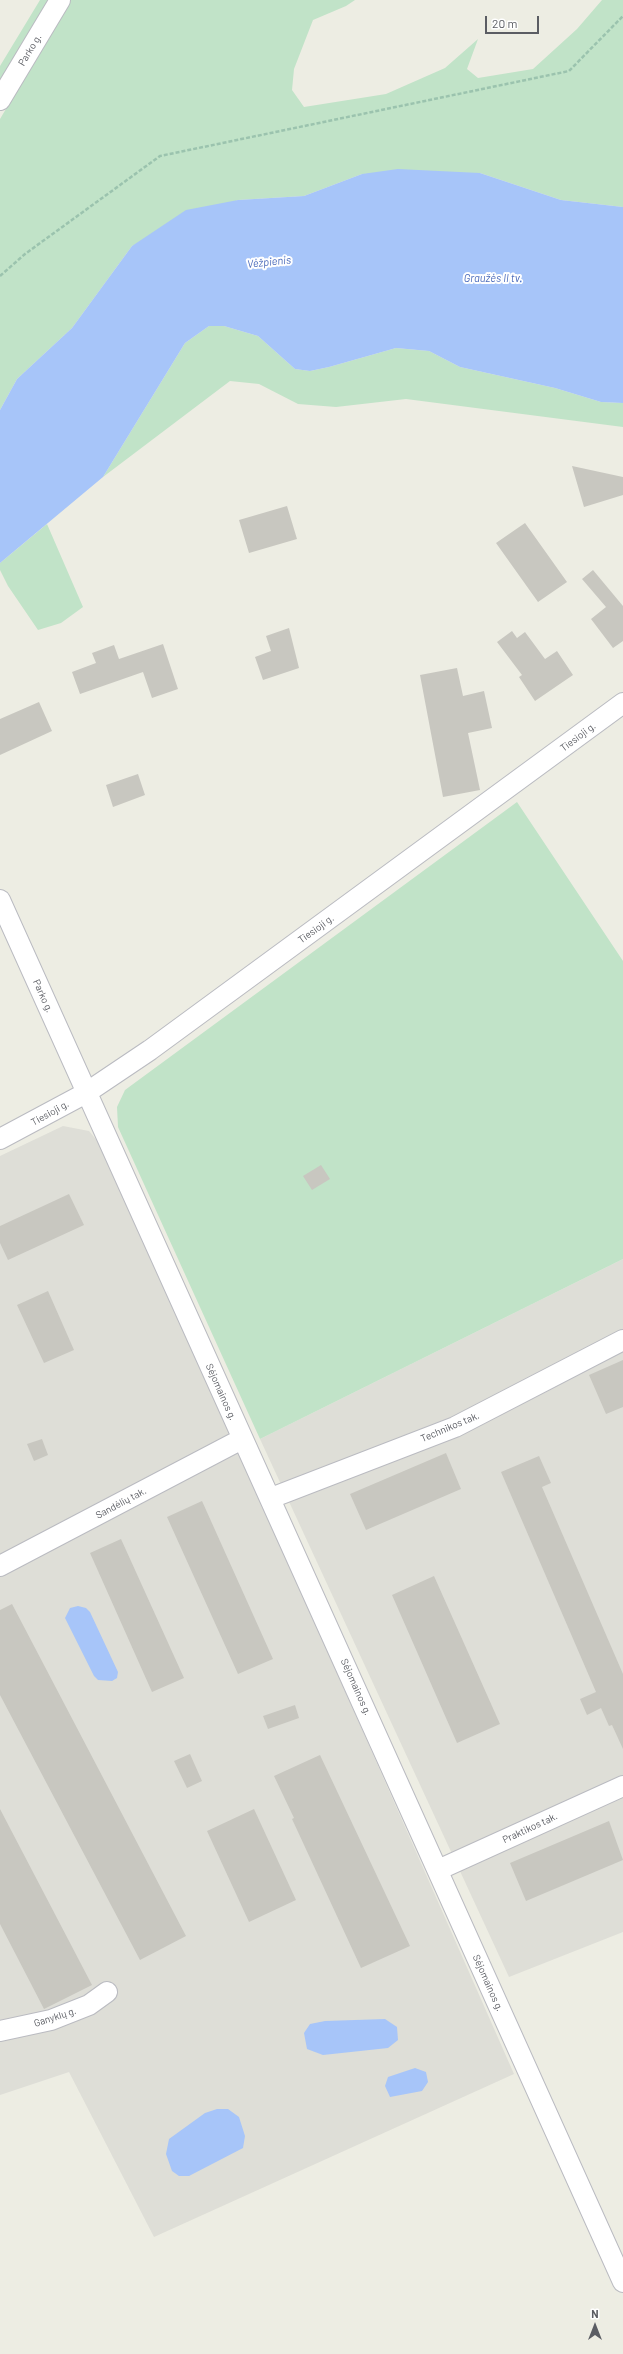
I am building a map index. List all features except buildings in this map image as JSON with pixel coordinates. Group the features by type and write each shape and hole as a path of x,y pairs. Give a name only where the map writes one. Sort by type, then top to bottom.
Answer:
{"street":[{"name":"Parko g.","path":"0,100 60,0"},
{"name":"Tiesioji g.","path":"0,1139 86,1093 169,1036 623,703"},
{"name":"Parko g.","path":"0,900 86,1093"},
{"name":"Sėjomainos g.","path":"86,1093 242,1439 271,1498 623,2282"},
{"name":"Technikos tak.","path":"271,1498 455,1427 623,1340"},
{"name":"Sandėlių tak.","path":"0,1566 242,1439"},
{"name":"Praktikos tak.","path":"438,1870 623,1786"},
{"name":"Ganyklų g.","path":"0,2030 51,2020 89,2005 107,1992"}],"path":[{"path":"0,276 25,254 160,156 569,71 623,16"}],"shaded area":[{"path":"63,1126 89,1131 99,1143 237,1446 514,2074 154,2237 69,2072 0,2095 0,1156"},
{"path":"623,1259 623,1932 509,1977 260,1439"}],"green space":[{"path":"40,0 49,0 0,82 0,66"},
{"path":"71,0 355,0 346,6 313,20 294,69 292,90 304,107 386,94 445,68 478,39 467,69 478,78 533,69 577,29 602,0 623,0 623,207 561,200 480,173 362,174 304,196 238,200 132,246 72,328 17,379 0,410 0,119"},
{"path":"209,326 224,326 258,336 295,369 310,371 396,348 429,351 460,367 555,388 601,402 623,403 623,427 406,399 336,407 298,404 259,384 230,381 103,477 185,343"},
{"path":"47,524 83,607 61,623 38,630 8,586 0,570 0,563"},
{"path":"517,802 623,961 623,1259 260,1439 118,1127 117,1107 125,1090"}],"water":[{"name":"Graužės II tv.","path":"398,169 480,173 561,200 623,207 623,403 601,402 555,388 460,367 429,351 396,348 310,371 295,369 258,336 224,326 209,326 185,343 103,477 0,563 0,410 17,379 72,328 132,246 186,210 238,200 304,196 362,174"},
{"path":"78,1606 86,1608 90,1612 118,1672 117,1678 112,1681 98,1680 94,1676 65,1618 70,1608"},
{"path":"385,2019 397,2027 398,2040 388,2048 323,2055 307,2049 304,2033 310,2024 325,2021"},
{"path":"415,2068 426,2072 428,2082 422,2091 390,2097 385,2086 388,2077"},
{"path":"217,2109 228,2109 239,2117 245,2136 243,2148 189,2176 179,2176 172,2171 166,2154 169,2139 205,2113"}],"water label":[{"name":"Vėžpienis","path":"269,262"}]}
